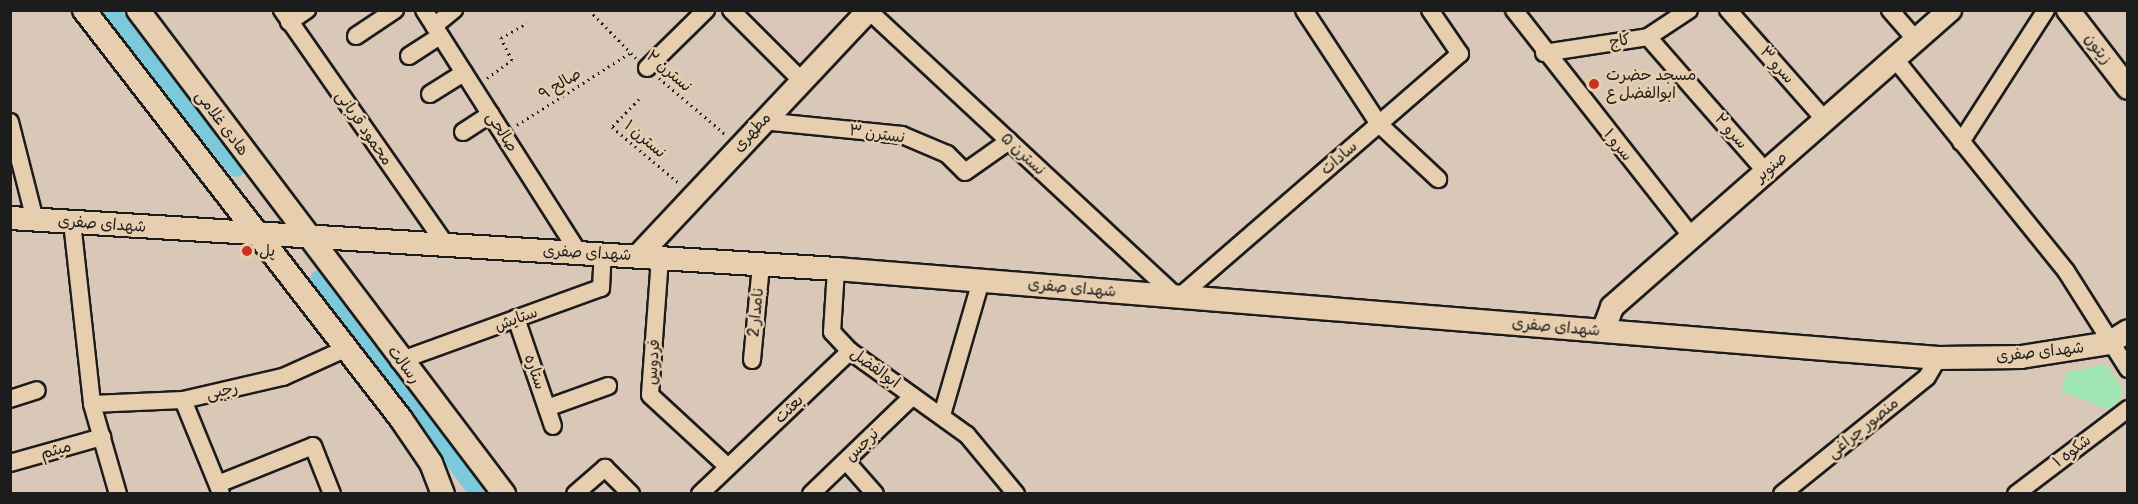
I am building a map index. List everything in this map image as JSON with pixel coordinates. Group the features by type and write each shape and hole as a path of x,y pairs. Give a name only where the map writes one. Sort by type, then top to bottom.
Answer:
{"street":[{"name":"هادی غلامی","path":"138,10 306,236"},
{"path":"286,16 307,10"},
{"path":"356,36 395,10"},
{"name":"صالحی","path":"424,10 579,253"},
{"path":"409,56 437,31 454,10"},
{"path":"647,68 706,10"},
{"path":"731,10 801,80"},
{"path":"1304,10 1379,124 1438,179"},
{"name":"سادات","path":"1178,298 1460,54 1430,10"},
{"name":"سرو ۱","path":"1514,10 1544,53 1692,237"},
{"name":"کاج","path":"1544,53 1648,37 1689,10"},
{"name":"سرو ۳","path":"1728,10 1825,120"},
{"path":"1890,10 1916,40"},
{"name":"صنوبر","path":"1603,331 1612,307 1950,10"},
{"path":"1961,142 2046,10"},
{"name":"زیتون","path":"2068,10 2127,88"},
{"name":"مطهری","path":"649,257 693,194 868,11"},
{"name":"نسترن ۵","path":"868,11 1178,298"},
{"path":"96,15 254,233 402,419 431,463 443,494"},
{"name":"محمود قربانی","path":"286,16 446,245"},
{"name":"سرو ۲","path":"1648,37 1766,171"},
{"path":"1895,59 2066,271 2127,369"},
{"path":"430,94 464,73"},
{"path":"463,132 490,114"},
{"name":"نسترن ۳","path":"762,121 902,135 947,154 965,172 1009,141"},
{"path":"10,122 35,220"},
{"name":"شهدای صفری","path":"10,218 836,269 1938,358 2021,357 2109,343 2127,331"},
{"path":"72,222 92,404 118,494"},
{"name":"رسالت","path":"306,236 399,361 504,494"},
{"name":"ستایش","path":"399,361 601,288 603,254"},
{"name":"فردوس","path":"649,257 650,396 728,467"},
{"name":"نامدار 2","path":"752,360 761,264"},
{"name":"ابوالفضل","path":"836,269 832,332 850,351 942,414 967,435 1016,494"},
{"path":"942,414 981,281"},
{"name":"ستاره","path":"516,318 553,426"},
{"name":"رجبی","path":"92,404 183,400 283,377 345,349"},
{"name":"بعثت","path":"700,494 850,351"},
{"name":"منصور چراغی","path":"1782,494 1927,377 1938,358"},
{"path":"547,408 608,386"},
{"path":"10,399 37,390"},
{"name":"نرجس","path":"811,494 913,396"},
{"path":"183,400 219,489 313,446 332,494"},
{"name":"شکوه ۱","path":"2016,494 2127,409"},
{"name":"میثم","path":"10,464 102,437"},
{"path":"846,462 875,494"},
{"path":"575,494 605,468 632,494"}],"path":[{"name":"نسترن ۲","path":"589,10 630,53 738,146"},
{"path":"474,88 512,60 501,38 527,23"},
{"name":"صالح ۹","path":"503,134 630,53"},
{"name":"نسترن ۱","path":"639,99 612,127 693,194"}],"green space":[{"path":"2106,364 2123,389 2118,402 2107,409 2061,391 2067,372"}],"waterway":[{"path":"110,10 236,168"},
{"path":"319,279 479,494"}],"place":[{"name":"مسجد حضرت ابوالفضل ع","path":"1594,84"},
{"name":"پل","path":"247,251"}]}
